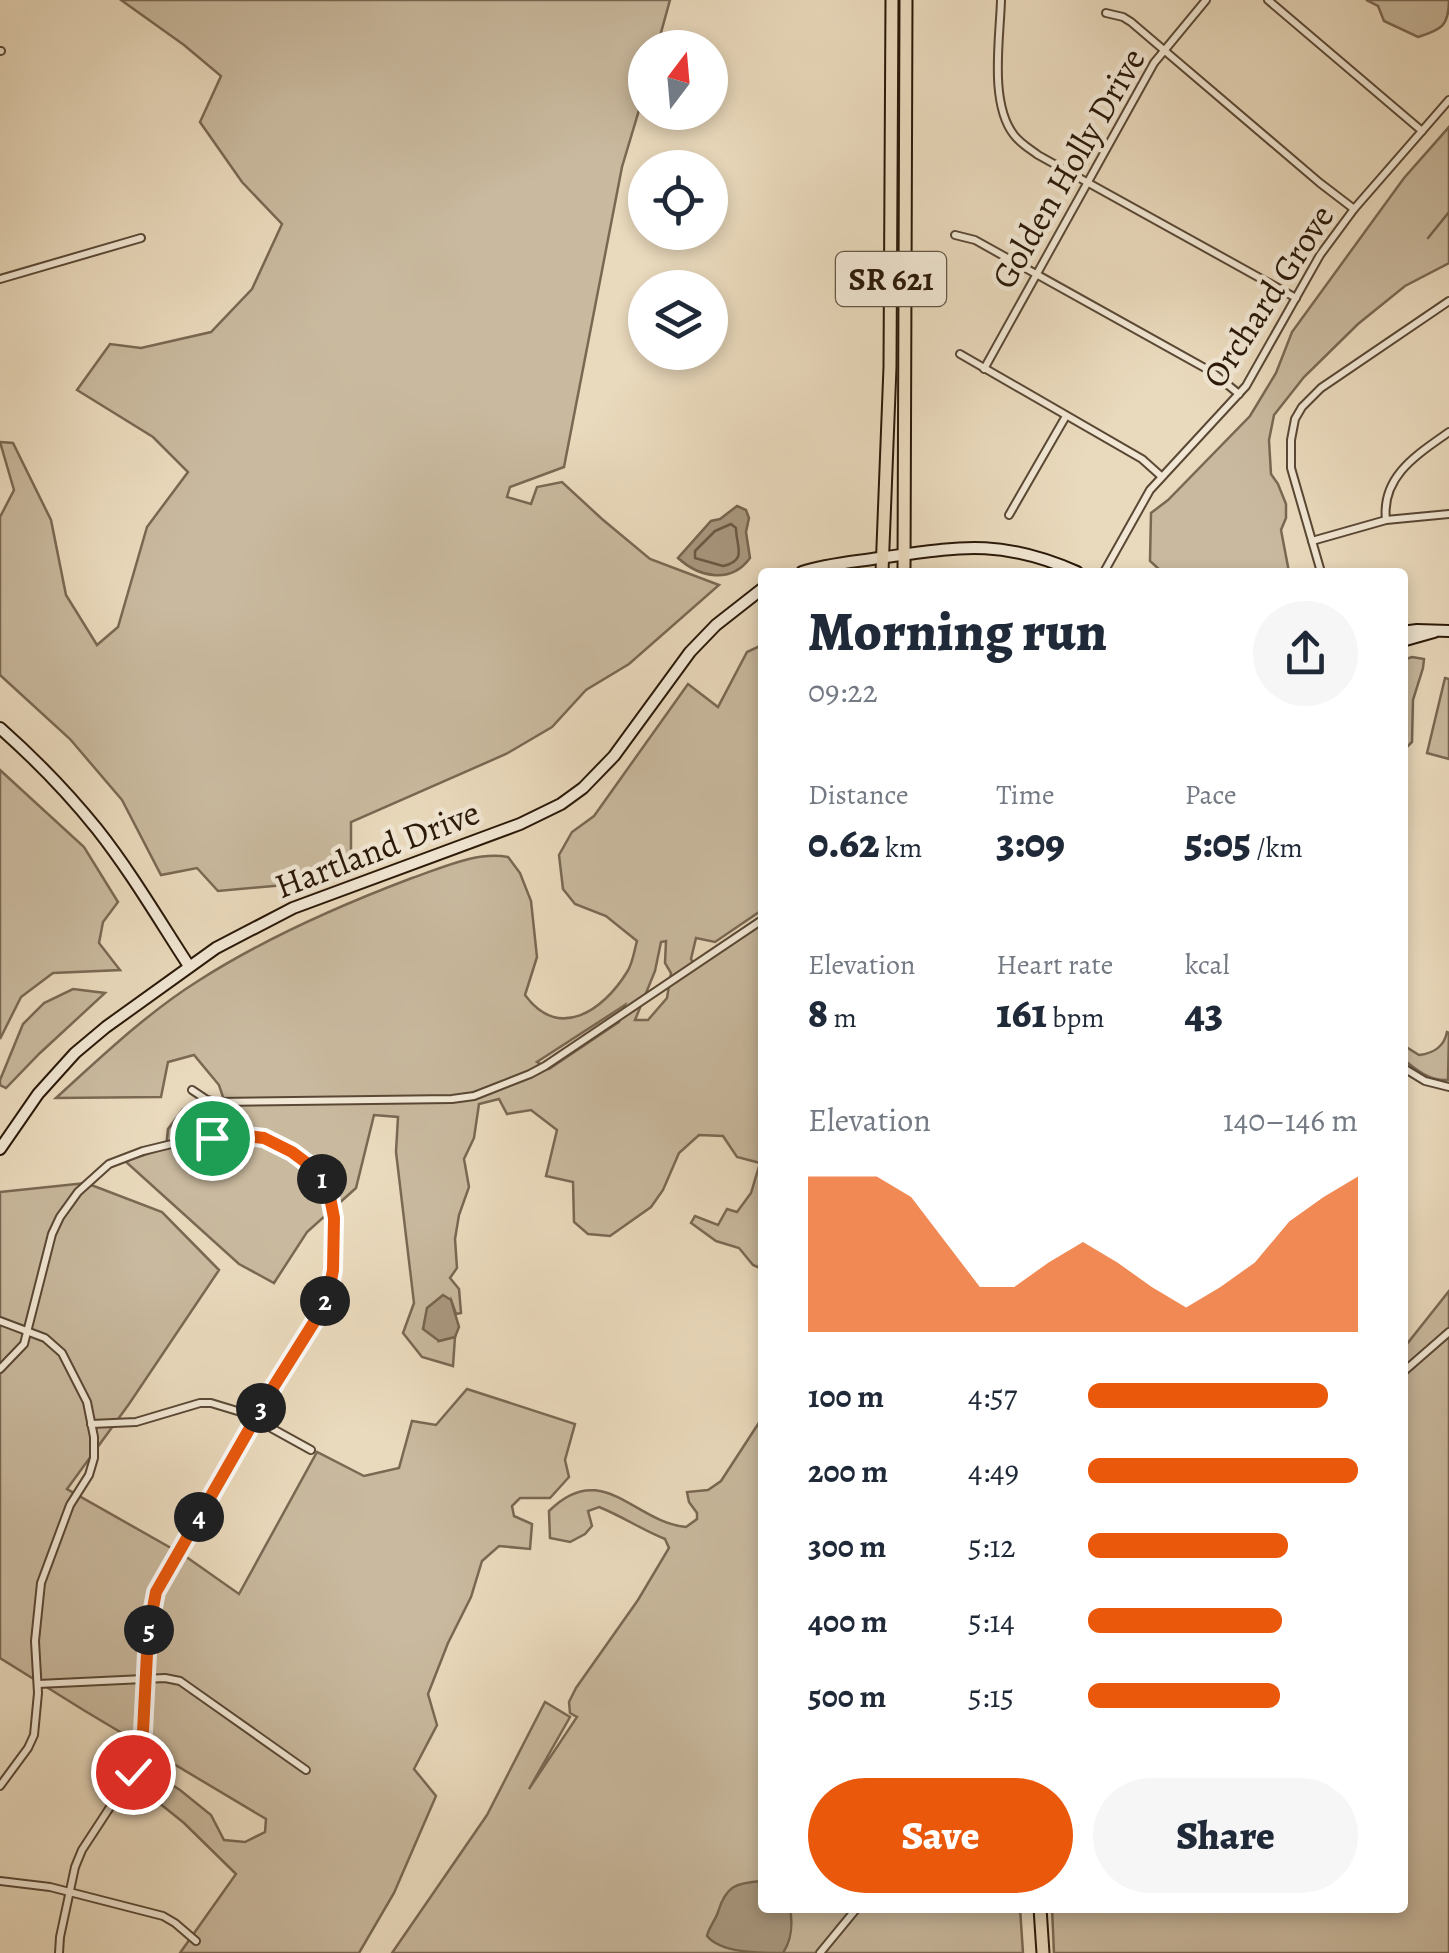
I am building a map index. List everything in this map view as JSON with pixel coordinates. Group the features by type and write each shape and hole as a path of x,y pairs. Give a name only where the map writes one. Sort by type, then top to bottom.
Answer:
{"main road":[{"name":"SR 621","path":"882,568 890,367 892,0"},
{"name":"SR 621","path":"904,568 906,0"},
{"path":"825,568 940,548 990,547 1067,568"},
{"path":"883,558 889,568"},
{"name":"Hartland Drive","path":"0,1149 38,1094 75,1053 189,966 247,930 293,908 520,824 583,788 614,756 690,652 716,625 758,593"},
{"path":"1408,631 1449,631"},
{"path":"1408,639 1435,632"},
{"path":"0,728 28,752 98,831 189,966"},
{"path":"1040,1913 1043,1953"}],"street":[{"path":"1001,0 998,91 1014,136 1038,156 1296,298"},
{"name":"Golden Holly Drive","path":"984,369 1163,50 1206,0"},
{"path":"1268,0 1422,131"},
{"path":"1106,13 1131,22 1354,208"},
{"name":"Orchard Grove","path":"1106,568 1161,476 1239,394 1320,255 1354,208 1449,100"},
{"path":"956,235 975,240 1212,372 1239,394"},
{"path":"0,279 141,238"},
{"path":"1320,568 1291,468 1296,419 1321,388 1449,301"},
{"path":"960,354 1142,459 1161,476"},
{"path":"1009,514 1066,416"},
{"path":"1386,520 1388,493 1402,468 1449,432"},
{"path":"1312,540 1386,520 1449,514"},
{"path":"192,1090 216,1102 412,1101 474,1096 545,1066 758,923"},
{"path":"1408,1071 1449,1088"},
{"path":"0,1370 24,1344 29,1332 52,1234 68,1205 94,1175 123,1158 184,1141 238,1135 264,1138 316,1170 329,1192 334,1218 328,1296 156,1592 148,1634 142,1751 75,1866 59,1953"},
{"path":"0,1321 44,1338 62,1353 87,1402 94,1458 70,1505 41,1583 35,1640 38,1684 34,1736 0,1786"},
{"path":"1408,1369 1449,1332"},
{"path":"92,1424 136,1422 205,1403 239,1411 311,1450"},
{"path":"38,1684 165,1678 185,1682 306,1770"},
{"path":"0,1881 50,1886 163,1916 196,1941"},
{"path":"820,1953 853,1913"}],"shaded area":[{"path":"121,0 670,0 662,30 628,30 628,130 633,130 622,167 564,467 510,487 507,497 531,504 537,487 562,482 650,559 719,585 629,664 586,690 552,727 506,754 351,822 351,862 285,885 218,891 197,868 161,875 122,800 70,739 0,675 0,517 14,490 0,442 13,443 51,520 66,595 97,645 118,627 147,527 188,472 153,437 77,390 110,344 141,348 211,332 252,289 282,224 242,182 200,122 221,76"},
{"path":"1366,0 1449,0 1449,9 1442,26 1418,37 1384,21 1378,6"},
{"path":"1449,127 1449,263 1405,286 1358,324 1304,377 1274,415 1269,440 1271,474 1286,504 1281,530 1288,568 1158,568 1150,561 1151,513 1250,416 1276,373 1292,332 1404,178"},
{"path":"758,647 758,913 715,942 696,938 691,959 696,968 758,927 758,1162 737,1157 723,1136 699,1135 679,1153 651,1207 610,1236 588,1234 574,1222 573,1182 546,1176 557,1130 531,1110 507,1114 499,1099 479,1104 474,1138 464,1159 469,1187 455,1239 457,1268 450,1278 459,1289 461,1313 456,1314 451,1300 439,1341 455,1337 453,1366 422,1357 403,1333 414,1303 396,1152 398,1117 374,1115 356,1188 307,1232 274,1283 239,1264 125,1161 166,1148 168,1129 183,1109 213,1108 223,1097 219,1085 194,1055 168,1062 161,1097 56,1098 142,1022 223,965 329,912 471,858 508,857 520,873 531,901 537,957 525,995 538,1009 552,1016 566,1018 593,1009 627,972 637,941 606,916 575,904 563,889 559,855 572,832 594,816 688,684 718,707 747,652","holes":["666,941 665,963 671,973 667,998 648,1020 635,1020 655,971 661,942","625,1005 619,1022 549,1069 537,1062"]},
{"path":"1408,658 1424,659 1413,700 1412,742 1408,746"},
{"path":"1445,678 1449,679 1449,759 1427,753"},
{"path":"0,770 84,847 118,902 103,922 99,943 120,970 53,973 21,997 0,1039"},
{"path":"73,989 105,993 6,1088 0,1085 23,1024 44,1003"},
{"path":"1447,1032 1448,1080 1429,1077 1408,1063 1408,1048 1419,1055 1429,1053"},
{"path":"758,1170 758,1267 739,1248 716,1241 691,1223 695,1216 718,1225 727,1209 737,1212 751,1193"},
{"path":"86,1183 162,1212 219,1270 67,1489 185,1556 239,1594 317,1452 364,1476 399,1468 412,1421 436,1425 467,1389 575,1424 565,1460 569,1477 550,1498 520,1498 512,1506 514,1516 532,1524 530,1549 499,1546 482,1561 471,1597 448,1643 428,1694 437,1725 414,1769 436,1796 394,1893 359,1953 180,1953 236,1874 153,1798 160,1777 211,1815 224,1840 245,1842 265,1832 266,1819 0,1658 0,1192"},
{"path":"1449,1291 1449,1953 1054,1953 1052,1913 1408,1913 1408,1343"},
{"path":"758,1424 758,1913 1020,1913 1023,1953 392,1953 487,1815 545,1702 570,1717 529,1789 577,1717 570,1713 569,1702 576,1688 669,1548 665,1539 599,1507 588,1511 592,1526 585,1534 570,1542 550,1538 549,1511 568,1496 585,1490 602,1491 667,1523 686,1527 697,1519 687,1492 708,1490 721,1481"}],"water":[{"path":"737,506 746,510 749,518 746,532 750,558 742,566 725,575 705,574 678,558 711,521"},
{"path":"443,1295 451,1300 459,1327 455,1337 439,1341 423,1329 427,1308"},
{"path":"758,1882 758,1913 790,1913 791,1932 783,1953 731,1949 707,1936 728,1891"}],"waterway":[{"path":"1428,238 1449,212"}],"route":[{"path":"133,1772 145,1731 148,1634 156,1592 316,1319 328,1296 333,1270 334,1218 329,1192 316,1170 264,1138 212,1138"}]}
